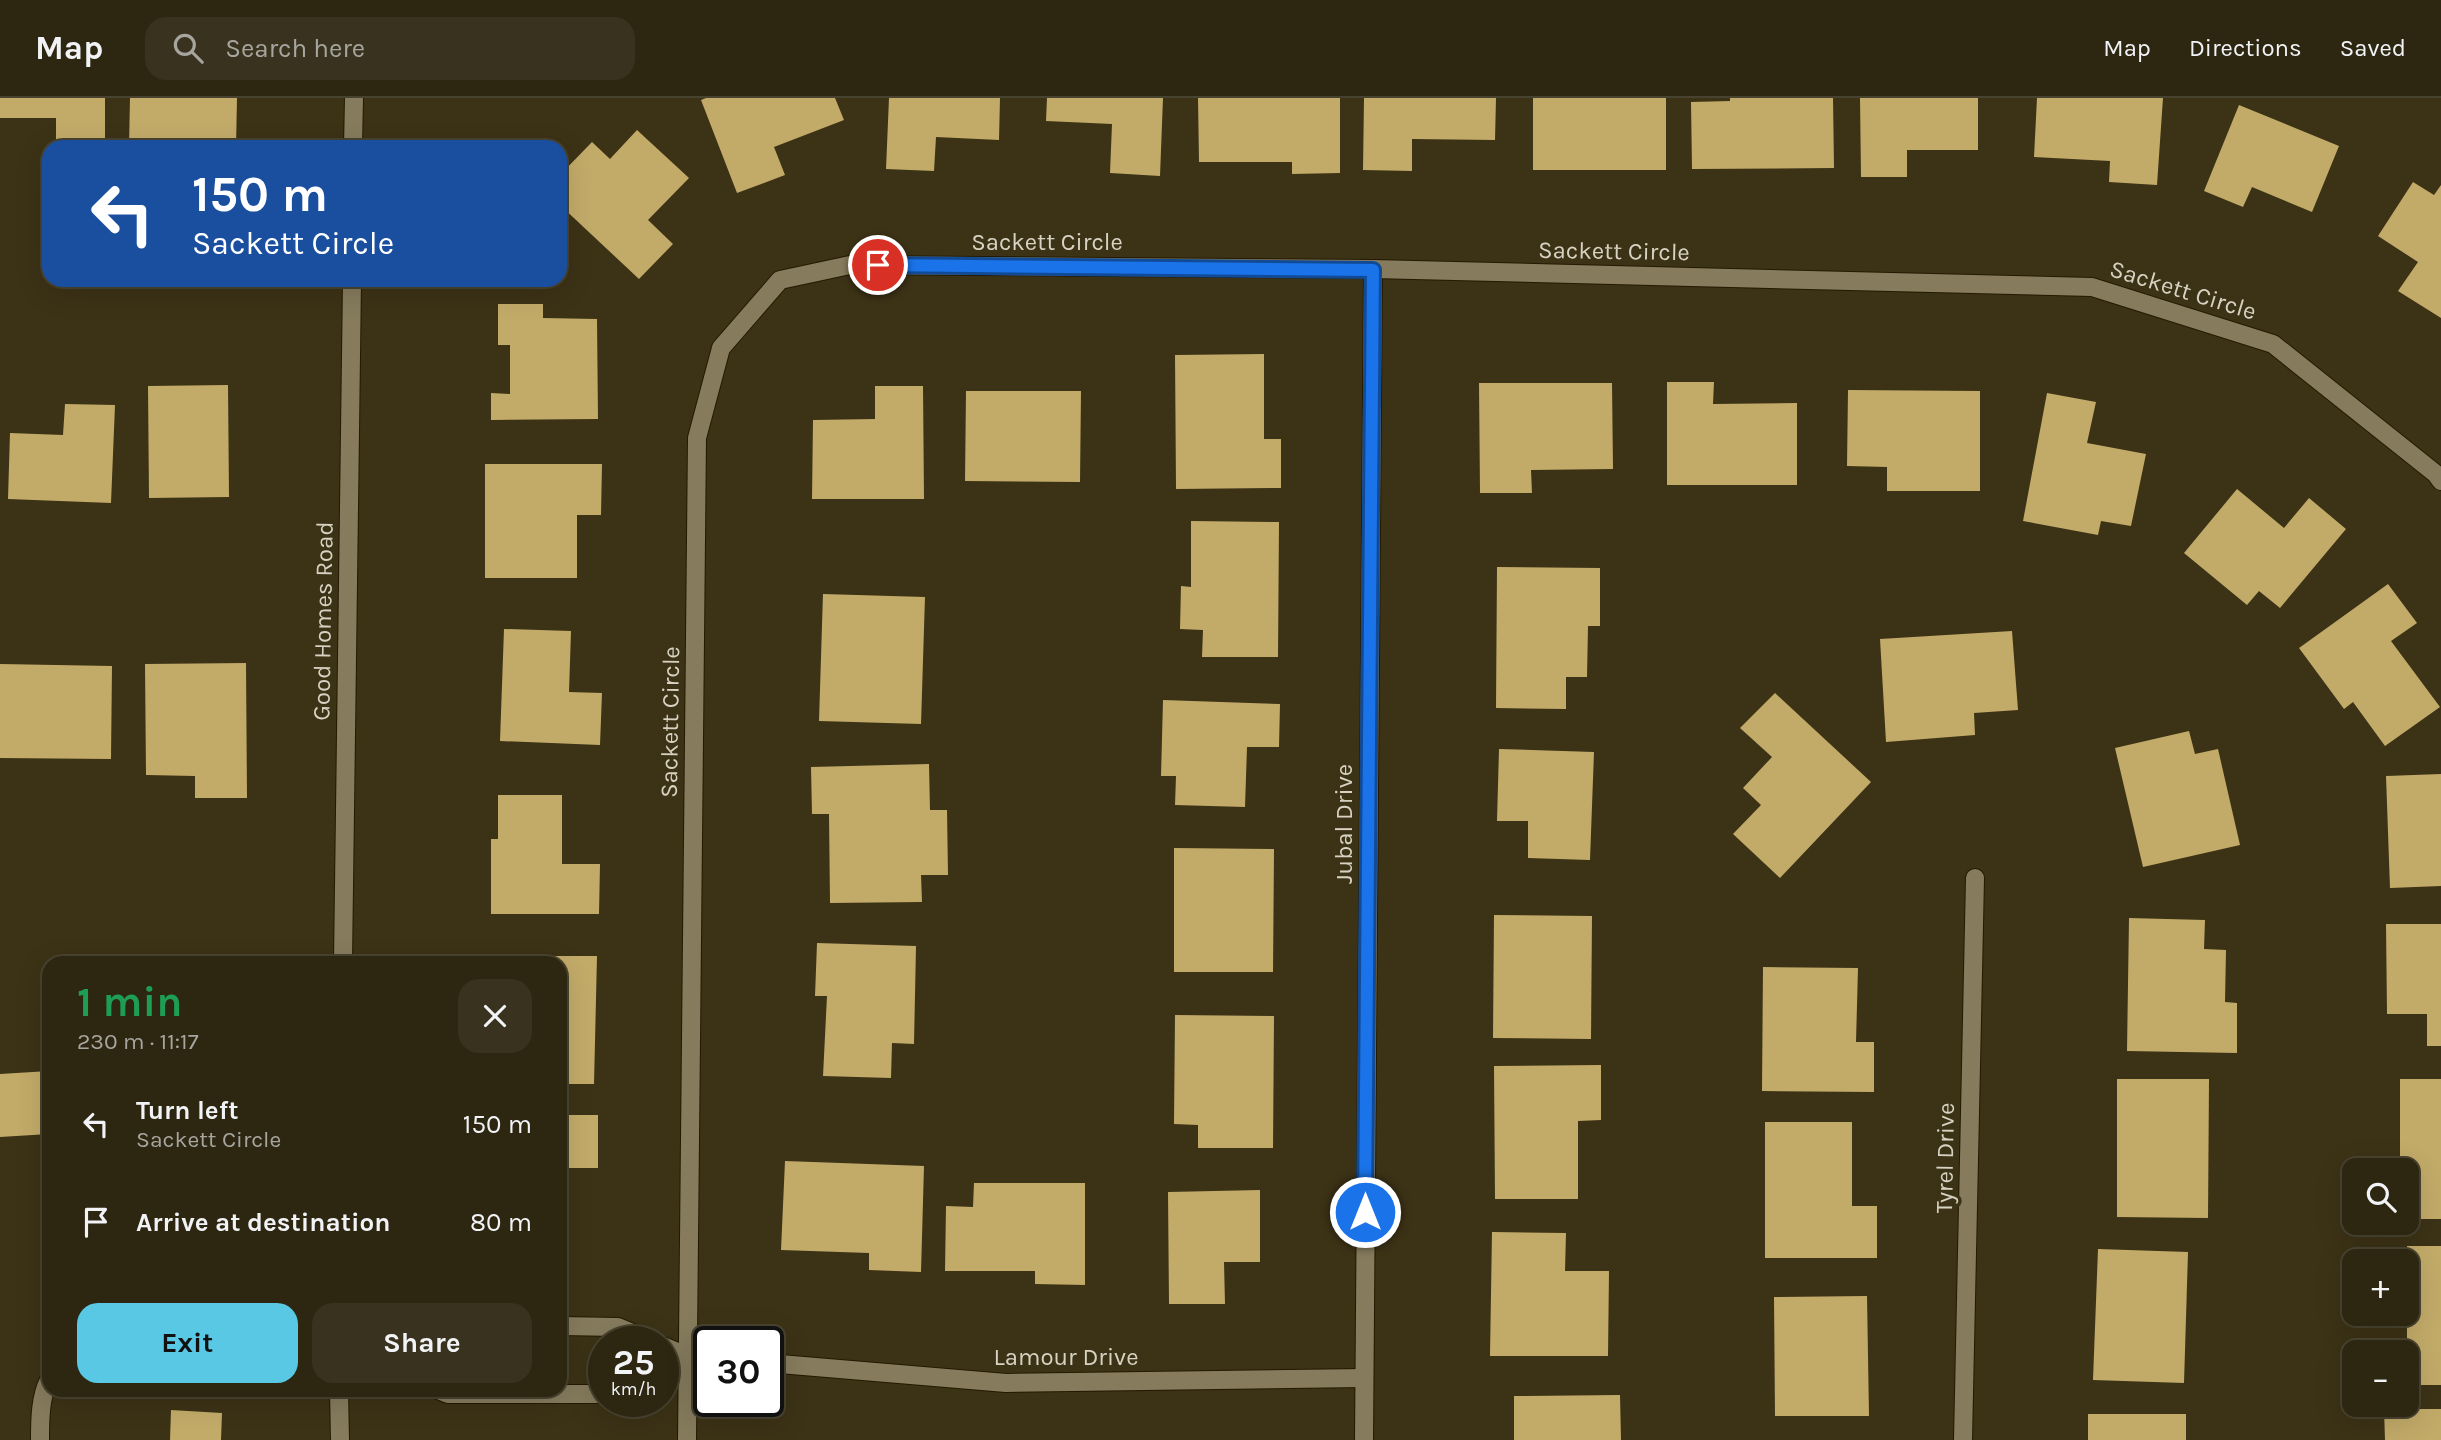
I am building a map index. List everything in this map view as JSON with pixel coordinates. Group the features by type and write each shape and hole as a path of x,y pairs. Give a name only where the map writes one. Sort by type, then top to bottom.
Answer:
{"street":[{"path":"353,140 354,98"},
{"name":"Sackett Circle","path":"687,1440 697,438 721,348 780,280 850,265 1373,270 2092,287 2273,344 2436,474 2441,481"},
{"name":"Jubal Drive","path":"1364,1440 1373,270"},
{"name":"Good Homes Road","path":"343,956 352,287"},
{"name":"Tyrel Drive","path":"1963,1440 1975,878"},
{"path":"567,1326 588,1326"},
{"path":"679,1353 693,1357"},
{"path":"679,1360 687,1356"},
{"name":"Lamour Drive","path":"784,1364 1006,1383 1364,1378"},
{"path":"567,1394 588,1394"},
{"path":"40,1440 44,1397"},
{"path":"339,1397 340,1440"}],"building":[{"path":"0,98 105,98 105,140 56,140 56,118 0,118"},
{"path":"130,98 237,98 236,140 129,140"},
{"path":"835,98 844,120 774,147 785,175 737,193 701,100"},
{"path":"889,98 1000,98 999,140 936,137 934,171 886,169"},
{"path":"1047,98 1163,98 1160,176 1110,173 1112,124 1046,121"},
{"path":"1198,98 1340,98 1340,173 1292,174 1292,162 1199,162"},
{"path":"1364,98 1496,98 1495,140 1412,139 1412,171 1363,170"},
{"path":"1533,98 1666,98 1666,170 1533,170"},
{"path":"1730,98 1833,98 1834,168 1692,169 1691,102 1730,101"},
{"path":"1860,98 1978,98 1978,150 1907,150 1907,177 1861,177"},
{"path":"2037,98 2163,98 2157,185 2109,182 2110,161 2034,157"},
{"path":"2239,105 2339,146 2312,212 2252,187 2243,207 2204,191"},
{"path":"637,130 689,178 648,220 673,244 639,279 567,212 567,168 592,142 610,159"},
{"path":"2413,182 2434,195 2441,185 2441,318 2398,291 2418,262 2378,236"},
{"path":"498,304 543,304 543,318 597,319 598,419 491,420 491,393 510,394 510,345 498,345"},
{"path":"1264,354 1264,439 1281,439 1281,488 1176,489 1175,355"},
{"path":"1667,382 1714,382 1713,404 1797,403 1797,485 1667,485"},
{"path":"1479,383 1612,383 1613,469 1531,470 1532,493 1480,493"},
{"path":"228,385 229,497 149,498 148,386"},
{"path":"875,386 923,386 924,499 812,499 813,420 875,419"},
{"path":"1848,390 1980,391 1980,491 1887,491 1887,467 1847,466"},
{"path":"966,391 1081,391 1080,482 965,481"},
{"path":"2047,393 2096,402 2087,443 2146,454 2131,526 2101,521 2098,535 2023,521"},
{"path":"65,404 115,405 111,503 8,499 10,433 63,435"},
{"path":"485,464 602,464 601,515 577,515 577,578 485,578"},
{"path":"2237,489 2284,528 2309,498 2346,529 2280,608 2259,591 2247,605 2184,553"},
{"path":"1191,521 1279,522 1278,657 1202,657 1203,630 1180,629 1181,586 1191,587"},
{"path":"1497,567 1600,568 1600,626 1588,626 1587,677 1566,677 1566,709 1496,708"},
{"path":"2388,584 2417,623 2391,641 2440,707 2385,746 2353,702 2344,709 2299,648"},
{"path":"823,594 925,597 921,724 819,721"},
{"path":"504,629 571,631 569,692 602,693 600,745 500,741"},
{"path":"2012,631 2018,710 1974,713 1975,735 1886,742 1880,639"},
{"path":"246,663 247,798 195,798 195,776 146,775 145,664"},
{"path":"0,664 112,666 111,759 0,758"},
{"path":"1775,693 1871,782 1780,878 1733,834 1761,805 1743,788 1772,757 1740,728"},
{"path":"1163,700 1280,704 1279,747 1247,747 1245,807 1175,805 1176,776 1161,776"},
{"path":"2189,731 2195,754 2218,749 2240,845 2143,867 2115,748"},
{"path":"1499,749 1594,752 1590,860 1528,858 1528,821 1497,821"},
{"path":"929,764 930,810 947,810 948,875 921,875 922,902 830,903 829,814 812,814 811,767"},
{"path":"2441,774 2441,886 2390,888 2386,776"},
{"path":"498,795 562,795 562,864 600,864 599,914 491,914 491,839 498,839"},
{"path":"1174,848 1274,849 1273,972 1174,972"},
{"path":"1494,915 1592,916 1591,1039 1493,1038"},
{"path":"2129,918 2205,920 2204,949 2226,950 2225,1002 2237,1003 2237,1053 2127,1051"},
{"path":"2386,924 2441,924 2441,1046 2427,1046 2427,1014 2387,1014"},
{"path":"817,943 916,946 914,1044 892,1043 891,1078 823,1076 827,996 815,996"},
{"path":"567,956 597,956 594,1084 567,1084"},
{"path":"1763,967 1858,968 1856,1042 1874,1042 1874,1092 1762,1091"},
{"path":"1175,1015 1274,1016 1273,1148 1198,1148 1198,1125 1174,1124"},
{"path":"1601,1065 1601,1120 1578,1121 1578,1199 1495,1199 1494,1066"},
{"path":"42,1071 42,1134 0,1137 0,1074"},
{"path":"2117,1079 2209,1079 2208,1218 2117,1217"},
{"path":"2400,1079 2441,1079 2441,1219 2419,1219 2419,1158 2400,1158"},
{"path":"567,1115 598,1115 598,1168 567,1168"},
{"path":"1765,1122 1852,1122 1852,1206 1877,1206 1877,1258 1765,1258"},
{"path":"785,1161 924,1166 921,1272 869,1270 869,1253 781,1250"},
{"path":"974,1183 1085,1183 1085,1285 1035,1284 1035,1271 945,1271 946,1206 973,1207"},
{"path":"1260,1190 1260,1262 1224,1262 1225,1304 1169,1304 1168,1192"},
{"path":"1492,1232 1566,1233 1565,1271 1609,1271 1608,1356 1490,1356"},
{"path":"2407,1246 2441,1246 2441,1385 2419,1385 2419,1340 2407,1340 2407,1326 2419,1326 2419,1249 2407,1249"},
{"path":"2098,1249 2188,1252 2184,1383 2093,1380"},
{"path":"1867,1296 1869,1416 1775,1416 1774,1297"},
{"path":"1620,1395 1621,1440 1514,1440 1514,1396"},
{"path":"2419,1409 2441,1409 2441,1440 2385,1440 2384,1417 2419,1417"},
{"path":"171,1410 222,1413 221,1440 170,1440"},
{"path":"2088,1414 2186,1414 2186,1440 2088,1440"}],"route":[{"path":"878,265 1373,270 1365,1212"}]}
